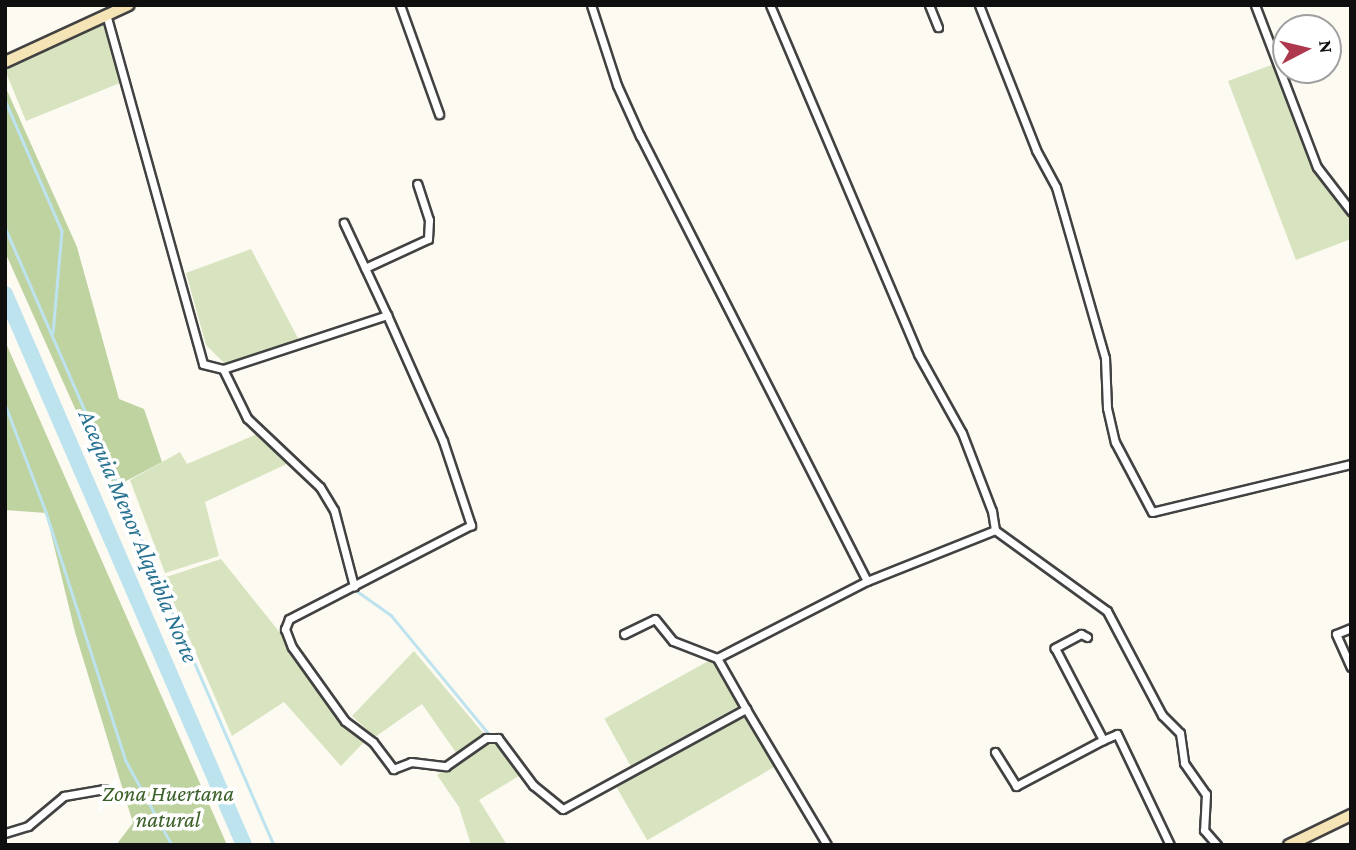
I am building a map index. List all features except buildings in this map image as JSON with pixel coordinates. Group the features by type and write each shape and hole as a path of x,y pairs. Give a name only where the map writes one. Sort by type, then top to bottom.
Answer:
{"main road":[{"path":"5,62 125,6"},
{"path":"1290,845 1351,815"}],"street":[{"path":"400,5 439,114"},
{"path":"591,5 640,136 867,582"},
{"path":"770,5 918,354 962,433 992,511 995,530 1107,611 1162,715 1180,733 1184,763 1206,793 1204,830 1217,845"},
{"path":"929,5 937,27"},
{"path":"979,5 1036,150 1056,187 1105,358 1107,408 1115,442 1152,512 1351,464"},
{"path":"1255,5 1317,167 1351,211"},
{"path":"105,14 203,364 223,369 387,315"},
{"path":"365,268 428,239 429,220 417,184"},
{"path":"344,223 443,441 471,525 289,620 285,629 292,647 345,721 373,741 393,769 411,762 446,766 486,738 498,738 533,785 563,809 746,709"},
{"path":"223,369 247,418 320,487 334,510 354,586"},
{"path":"717,658 867,582 959,541 995,530"},
{"path":"624,634 655,619 673,641 717,658 827,845"},
{"path":"1351,628 1336,634 1351,667"},
{"path":"1087,637 1082,634 1055,648 1104,740"},
{"path":"995,752 1016,786 1117,734 1170,845"},
{"path":"5,833 28,826 64,796 104,789"}],"green space":[{"path":"104,22 120,83 26,121 5,70"},
{"path":"1272,65 1272,84 1285,84 1317,167 1351,211 1351,239 1296,260 1228,81"},
{"path":"5,86 77,247 119,399 144,409 162,462 111,489 5,252"},
{"path":"251,249 300,342 226,365 206,345 186,273"},
{"name":"Zona Huertana natural","path":"5,341 227,845 116,845 133,823 75,632 46,513 5,510"},
{"path":"257,434 289,463 205,502 219,556 165,573 130,480 180,452 187,464"},
{"path":"221,559 366,740 341,766 284,702 232,736 163,578"},
{"path":"414,651 484,734 457,754 422,704 375,737 352,716"},
{"path":"712,659 738,706 631,766 604,719"},
{"path":"744,714 774,767 647,840 617,788"},
{"path":"486,738 498,738 524,773 479,800 507,845 471,845 459,807 437,775"}],"waterway":[{"path":"5,100 62,231 53,333"},
{"name":"Acequia Menor Alquibla Norte","path":"5,227 274,845"},
{"path":"5,294 244,845"},
{"path":"5,404 46,512 126,761 172,845"},
{"path":"357,591 391,615 489,734"}]}
